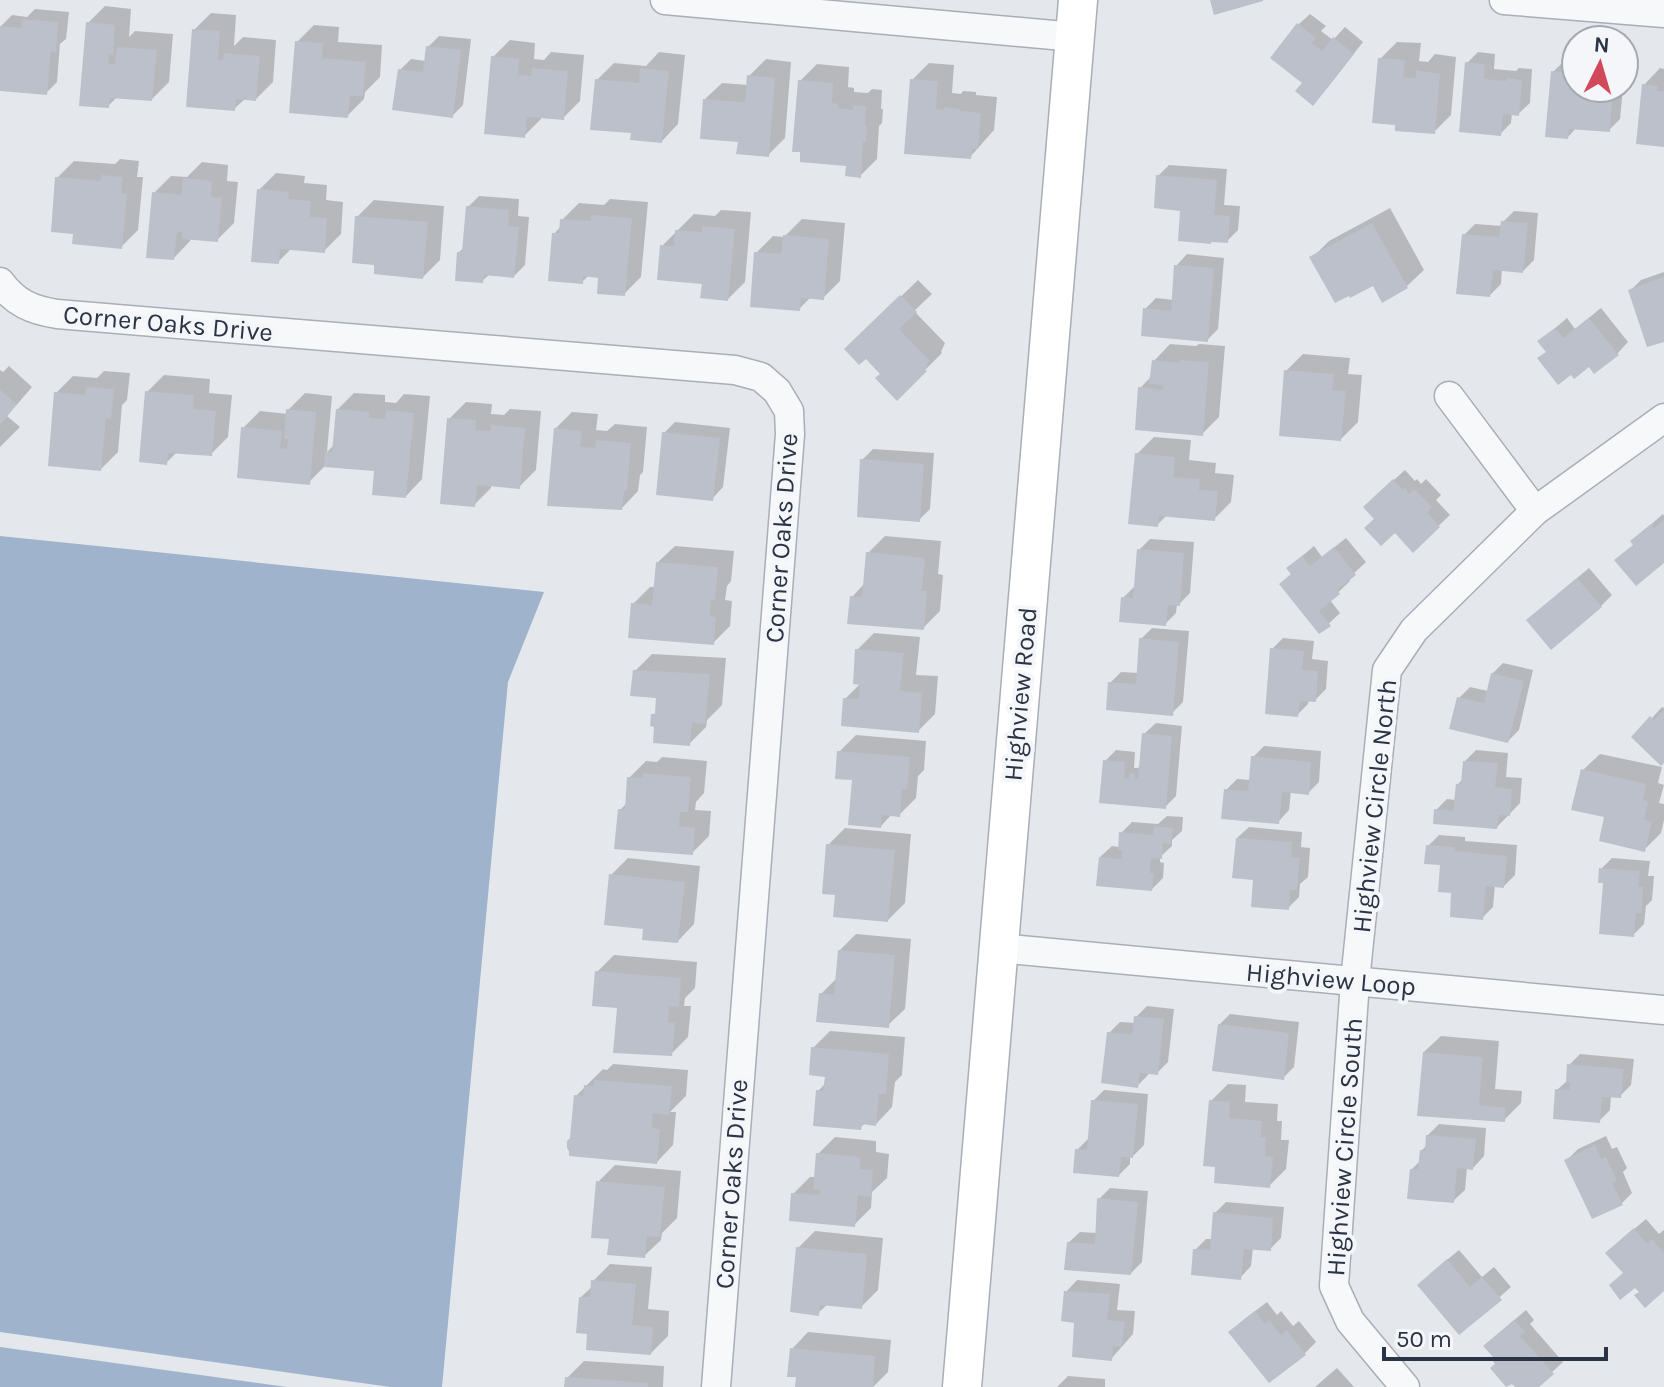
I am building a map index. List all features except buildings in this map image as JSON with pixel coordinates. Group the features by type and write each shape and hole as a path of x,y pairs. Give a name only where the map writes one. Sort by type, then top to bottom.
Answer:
{"street":[{"path":"665,0 828,7 1075,37"},
{"name":"Highview Road","path":"962,1387 1078,0"},
{"path":"1504,0 1664,13"},
{"name":"Corner Oaks Drive","path":"0,282 20,302 37,311 57,314 735,370 761,377 777,391 789,411 790,434 716,1387"},
{"path":"1449,396 1535,511"},
{"name":"Highview Circle North","path":"1355,981 1387,670 1414,630 1535,511 1664,418"},
{"name":"Highview Loop","path":"999,948 1664,1010"},
{"name":"Highview Circle South","path":"1355,981 1334,1286 1350,1321 1405,1387"}],"water":[{"path":"0,536 544,592 508,682 442,1387 390,1387 0,1332"},
{"path":"0,1347 287,1387 0,1387"}]}
